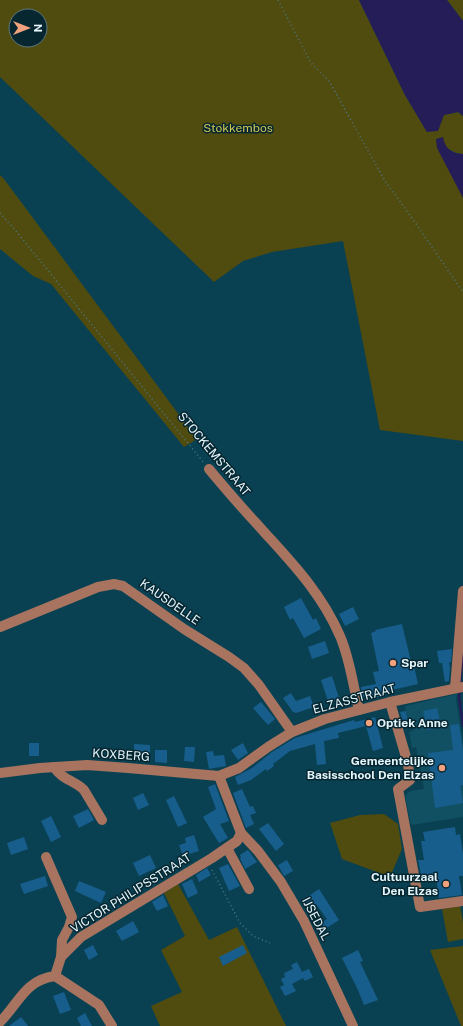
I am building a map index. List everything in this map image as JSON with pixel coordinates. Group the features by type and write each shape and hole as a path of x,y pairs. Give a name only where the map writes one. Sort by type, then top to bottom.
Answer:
{"street":[{"name":"STOCKEMSTRAAT","path":"209,469 299,569 312,588 340,637 347,656 359,710"},
{"name":"KAUSDELLE","path":"0,627 98,587 114,584 124,586 184,629 244,668 259,685 292,732"},
{"path":"458,688 463,591"},
{"name":"ELZASSTRAAT","path":"239,768 292,732 325,719 390,702 458,688"},
{"path":"390,702 408,764 410,780 398,789 420,907 463,901"},
{"name":"KOXBERG","path":"0,773 54,767 94,766 218,776 239,768"},
{"path":"54,767 58,774 63,778 80,786 84,790 102,820"},
{"path":"218,776 241,833"},
{"name":"VICTOR PHILIPSSTRAAT","path":"55,976 61,957 81,937 227,848 237,841 241,833"},
{"name":"IJSEDAL","path":"241,833 258,851 285,889 304,921 353,1026"},
{"path":"227,848 249,889"},
{"path":"46,857 72,917 69,927 62,940 61,957"},
{"path":"2,1023 28,988 44,978 55,976 99,1005 112,1026"}],"path":[{"path":"278,0 311,63 330,81 384,181 412,218 463,292"},
{"name":"STOCKEMSTRAAT","path":"0,213 209,469"},
{"path":"207,861 240,923 253,936 270,943"}],"shaded area":[{"path":"359,0 447,0 463,21 463,116 458,112 444,115 438,131 427,132 405,95"},
{"path":"443,137 449,150 455,153 463,154 463,198 437,148 436,139"},
{"name":"Gemeentelijke Basisschool Den Elzas","path":"457,694 456,700 463,743 463,817 411,825 405,796 410,791 424,789 416,747 412,748 409,732 414,730 413,723 408,724 405,706"}],"green space":[{"name":"Stokkembos","path":"0,0 359,0 405,95 427,132 444,115 458,112 463,116 463,154 452,151 436,139 463,198 463,441 380,430 343,241 272,252 243,261 214,282 0,77"},
{"path":"447,0 463,0 463,21"},
{"path":"0,175 197,439 184,447 51,284 33,276 0,249"},
{"path":"384,814 398,824 402,849 390,877 342,859 330,823 360,815"},
{"path":"178,884 209,940 237,927 286,1026 160,1026 151,1006 182,992 161,950 185,936 164,893"},
{"path":"460,906 463,922 463,939 448,942 442,909"},
{"path":"463,946 463,1026 461,1026 430,950"}],"building":[{"path":"301,598 313,620 316,618 321,629 304,638 293,618 290,620 284,607"},
{"path":"353,607 359,619 345,626 339,614"},
{"path":"402,624 418,684 383,692 384,696 373,698 363,697 361,687 376,684 373,672 379,671 371,633 376,631 375,630"},
{"path":"325,641 329,653 312,659 308,647"},
{"path":"452,649 451,662 449,663 449,681 445,682 442,663 439,663 437,651"},
{"path":"332,676 339,698 328,701 321,680"},
{"path":"291,693 296,701 310,696 314,707 296,713 293,712 283,698"},
{"path":"261,702 275,719 268,725 253,708"},
{"path":"437,708 441,727 427,730 423,711"},
{"path":"406,711 408,724 404,725 400,712"},
{"path":"375,717 383,748 373,751 366,726 338,733 339,738 324,741 326,764 317,765 315,744 290,751 273,764 274,766 267,771 266,769 251,780 238,785 235,777 252,768 272,752 295,738 354,720 355,722"},
{"path":"459,724 463,751 463,785 460,786 463,803 435,808 428,753 453,750 450,725"},
{"path":"29,743 39,743 39,756 29,756"},
{"path":"243,743 248,753 238,760 231,750"},
{"path":"134,744 150,745 150,754 134,753"},
{"path":"185,747 195,747 194,762 184,761"},
{"path":"155,750 167,750 167,763 155,762"},
{"path":"213,751 214,756 224,755 226,766 209,769 206,752"},
{"path":"215,784 229,821 220,824 228,838 219,843 203,817 216,809 208,787"},
{"path":"242,789 250,807 253,806 256,813 250,815 254,824 246,828 233,793"},
{"path":"143,793 149,805 138,810 133,798"},
{"path":"174,796 187,823 178,827 166,800"},
{"path":"88,809 94,820 79,828 73,816"},
{"path":"51,816 61,837 51,842 41,821"},
{"path":"268,823 284,844 276,851 259,829"},
{"path":"455,827 456,835 460,834 463,854 463,876 459,876 462,895 439,898 436,877 422,880 418,860 424,860 421,841 425,841 423,832"},
{"path":"194,835 199,851 183,856 179,845 186,843 185,838"},
{"path":"24,837 28,849 11,855 7,843"},
{"path":"248,850 257,862 245,869 240,855"},
{"path":"150,855 156,868 139,876 133,863"},
{"path":"287,860 293,871 284,876 278,865"},
{"path":"228,864 240,886 229,891 219,868"},
{"path":"207,868 211,875 199,882 196,875"},
{"path":"45,876 48,886 24,894 20,884"},
{"path":"192,879 198,893 188,898 182,884"},
{"path":"79,881 106,892 101,903 75,891"},
{"path":"319,889 339,920 325,929 321,923 327,919 316,904 308,909 303,900"},
{"path":"163,895 168,906 157,911 152,902"},
{"path":"133,921 139,932 122,941 116,931"},
{"path":"93,945 98,955 89,960 84,950"},
{"path":"243,945 247,953 223,966 219,957"},
{"path":"358,950 363,961 360,962 378,1000 364,1005 342,958"},
{"path":"297,962 302,972 309,969 313,977 305,981 303,978 292,984 296,991 285,996 280,987 284,985 281,979 285,977 284,973 293,969 291,965"},
{"path":"64,992 71,1010 60,1014 53,996"},
{"path":"85,1013 92,1026 81,1026 77,1018"},
{"path":"21,1017 28,1026 9,1026"}],"waterway":[{"path":"460,685 463,653"},
{"path":"460,689 459,697 463,726"}],"place":[{"name":"Spar","path":"393,663"},
{"name":"Optiek Anne","path":"369,723"},
{"name":"Gemeentelijke Basisschool Den Elzas","path":"442,768"},
{"name":"Cultuurzaal Den Elzas","path":"446,884"}]}
